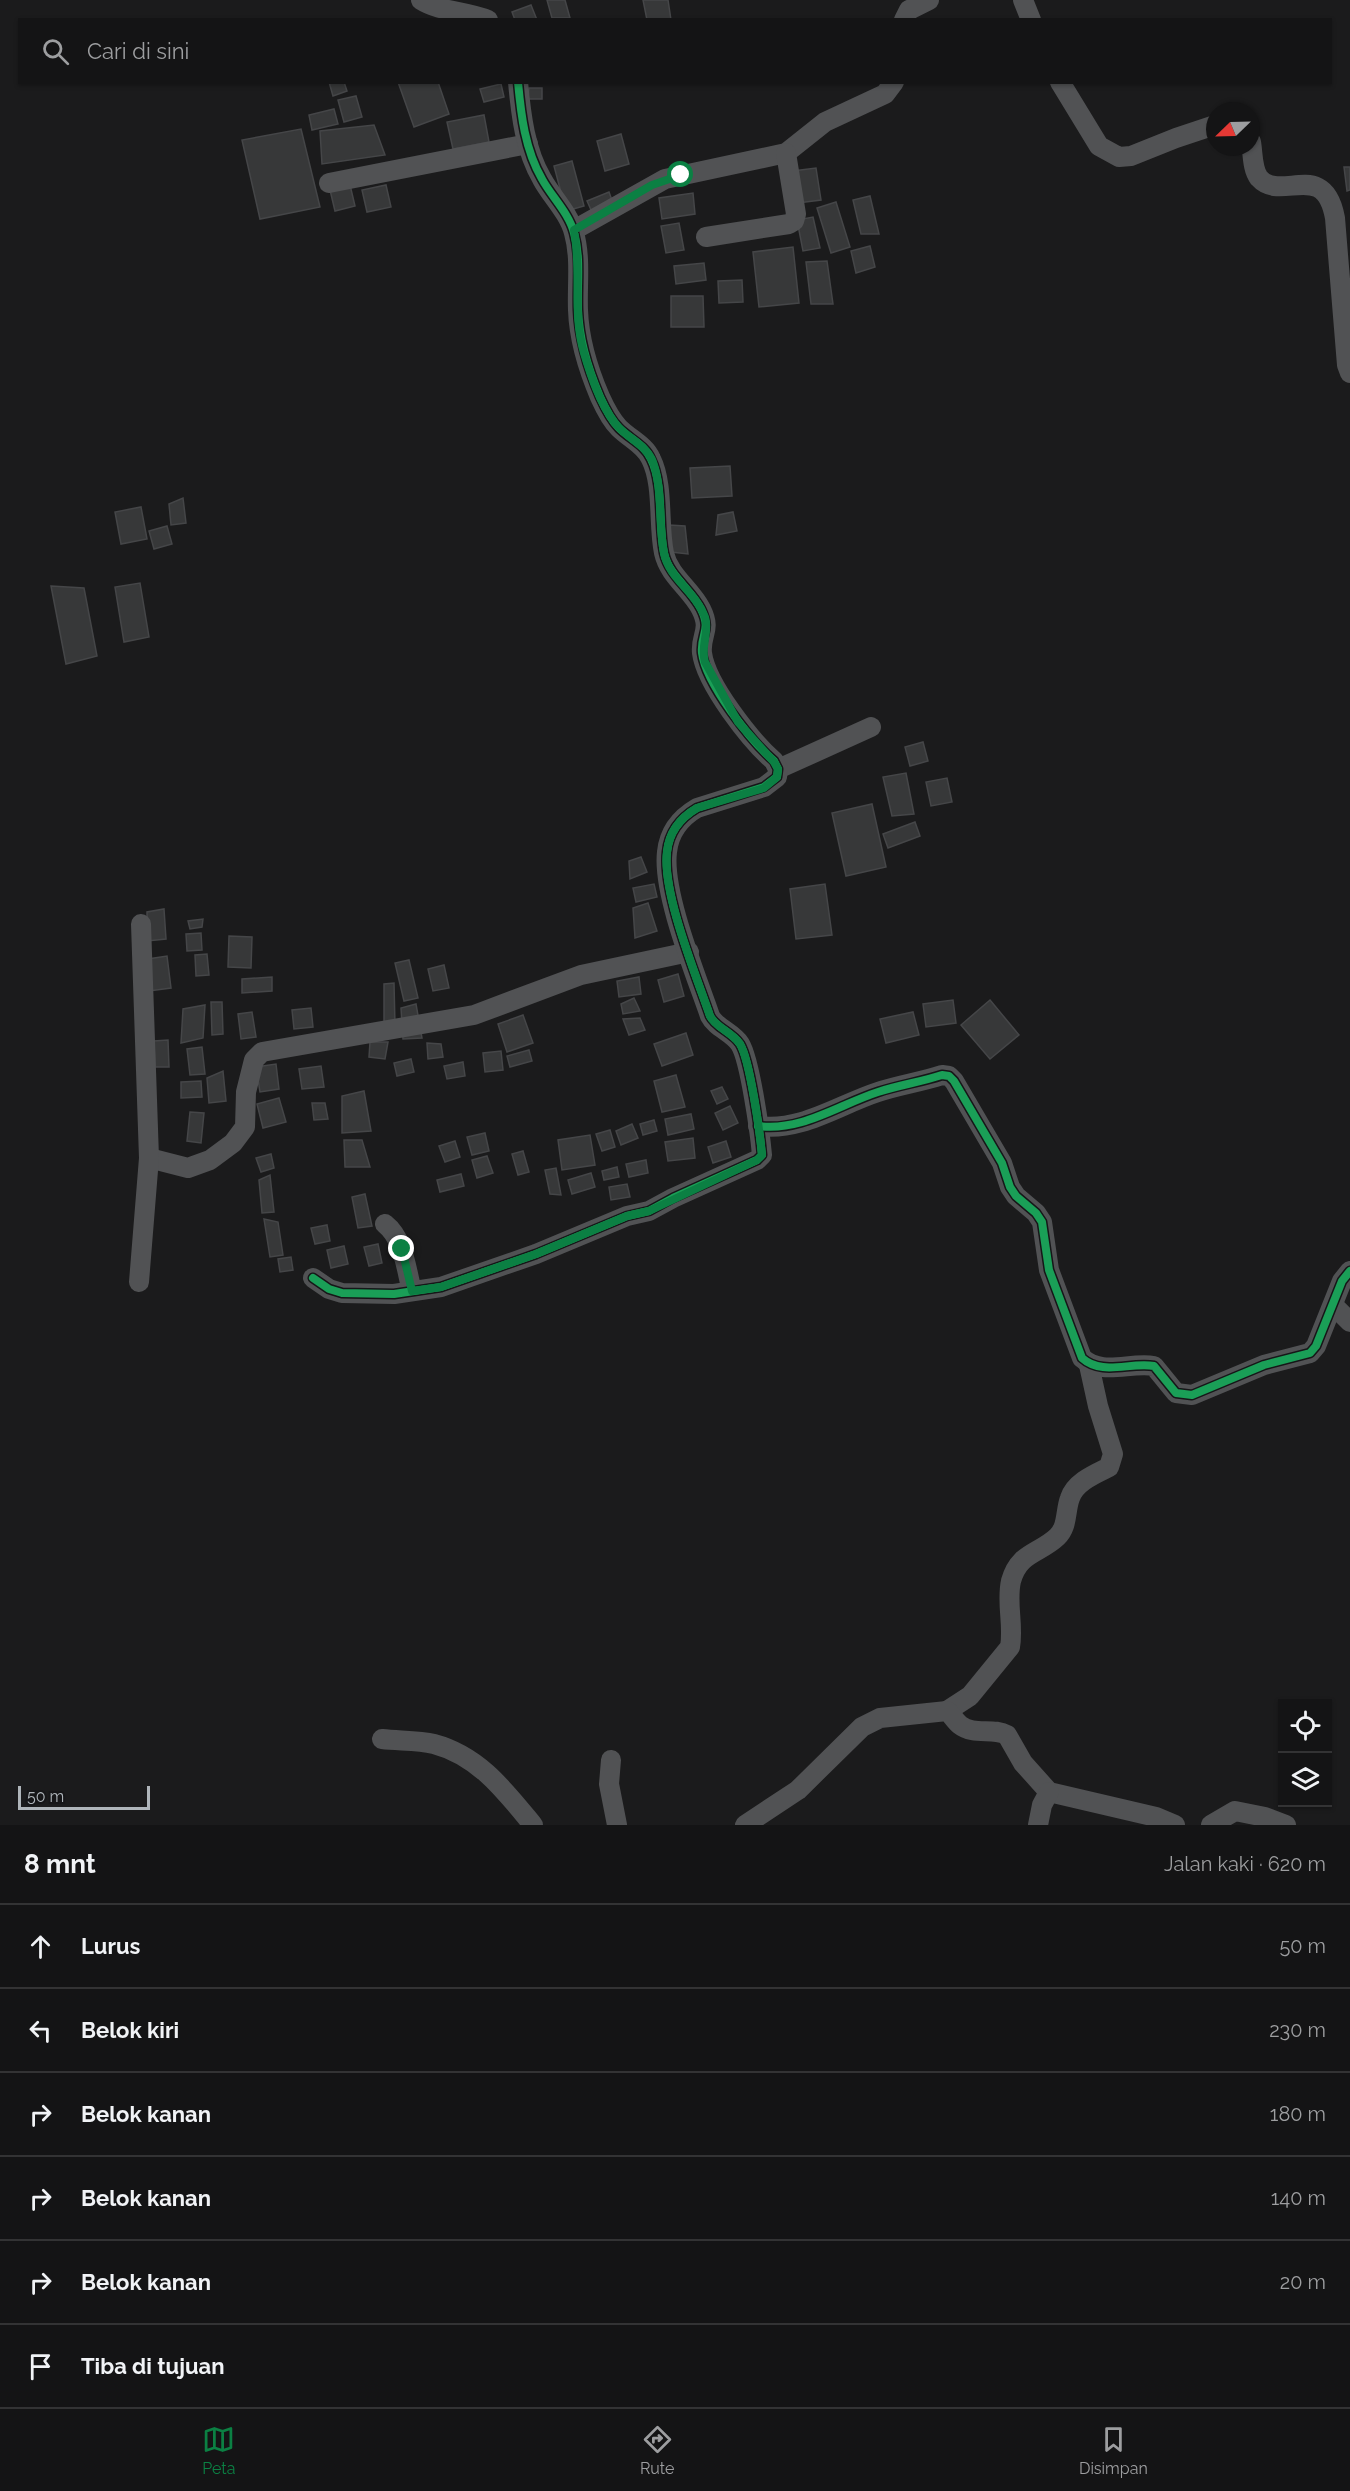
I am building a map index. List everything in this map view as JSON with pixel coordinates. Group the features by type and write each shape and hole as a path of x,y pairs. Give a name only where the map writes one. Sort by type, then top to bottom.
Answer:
{"street":[{"path":"421,0 430,6 483,18"},
{"path":"905,18 909,10 929,0"},
{"path":"1023,0 1030,18"},
{"path":"313,1278 342,1293 394,1294 441,1287 536,1254 627,1216 649,1211 757,1160 762,1155 744,1051 731,1033 712,1020 675,909 666,853 675,826 687,814 697,808 764,788 777,777 778,769 738,722 711,675 702,653 707,626 705,618 694,598 671,570 664,553 657,482 652,460 646,451 614,422 597,388 580,337 578,252 574,230 540,175 528,144 522,119 518,84"},
{"path":"574,230 665,179 786,153 825,122 885,94 892,84"},
{"path":"1061,84 1099,146 1119,157 1131,156 1206,128"},
{"path":"329,183 528,144"},
{"path":"706,237 789,224 794,221 796,214 786,153"},
{"path":"1253,156 1259,178 1274,184 1315,186 1324,189 1330,196 1335,218 1347,365 1350,373"},
{"path":"778,769 871,727"},
{"path":"139,1282 150,1158 141,924"},
{"path":"150,1158 188,1168 210,1160 233,1143 245,1127 246,1092 254,1060 262,1053 474,1015 581,975 689,952"},
{"path":"758,1126 774,1128 793,1126 880,1092 942,1075 949,1076 964,1096 1002,1163 1010,1187 1042,1222 1048,1270 1082,1358 1089,1365 1099,1368 1154,1366 1176,1393 1192,1395 1264,1365 1310,1353 1316,1346 1342,1281 1350,1271"},
{"path":"385,1224 395,1235 402,1249 412,1291"},
{"path":"1333,1305 1350,1322"},
{"path":"745,1825 798,1790 862,1727 880,1718 947,1711 970,1696 1010,1647 1011,1582 1017,1569 1023,1560 1058,1537 1066,1518 1070,1498 1078,1486 1109,1467 1112,1462 1113,1454 1098,1406 1089,1365"},
{"path":"947,1711 958,1724 966,1729 995,1731 1007,1735 1023,1763 1049,1792 1156,1817 1175,1825"},
{"path":"382,1739 433,1744 463,1755 493,1777 533,1825"},
{"path":"611,1760 609,1784 617,1825"},
{"path":"1038,1825 1042,1805 1049,1792"},
{"path":"1211,1825 1235,1811 1265,1817 1286,1825"}],"building":[{"path":"547,0 565,0 570,18 552,18"},
{"path":"643,0 668,0 671,18 647,18"},
{"path":"531,5 536,18 514,18 512,12"},
{"path":"330,84 345,84 347,91 333,96"},
{"path":"399,84 439,84 449,114 414,127"},
{"path":"501,84 504,97 484,102 480,89"},
{"path":"529,88 542,88 542,99 528,99"},
{"path":"356,96 362,117 344,122 338,100"},
{"path":"334,109 338,124 312,130 309,115"},
{"path":"484,115 489,142 453,149 447,122"},
{"path":"374,125 385,155 322,164 320,131"},
{"path":"301,129 320,207 260,219 242,140"},
{"path":"621,134 629,164 605,171 597,141"},
{"path":"572,161 584,206 566,211 554,166"},
{"path":"1344,167 1350,167 1350,190 1347,191"},
{"path":"816,168 821,200 798,203 793,171"},
{"path":"350,185 355,206 335,211 330,190"},
{"path":"386,185 391,207 367,212 362,190"},
{"path":"609,192 613,203 592,212 587,201"},
{"path":"693,193 695,214 662,219 659,198"},
{"path":"870,196 879,234 861,234 853,200"},
{"path":"836,202 850,247 831,253 817,208"},
{"path":"813,217 820,248 803,251 797,220"},
{"path":"679,223 684,250 666,253 661,226"},
{"path":"870,246 875,267 856,273 851,251"},
{"path":"793,247 799,303 759,307 753,252"},
{"path":"827,261 833,304 811,304 806,262"},
{"path":"704,263 706,280 676,284 674,266"},
{"path":"742,280 743,302 719,303 718,281"},
{"path":"671,296 703,296 704,327 671,327"},
{"path":"730,466 732,496 692,498 690,468"},
{"path":"183,498 186,523 171,525 169,504"},
{"path":"141,507 147,539 121,544 115,512"},
{"path":"733,512 737,531 716,535 718,515"},
{"path":"669,525 685,526 688,554 671,552"},
{"path":"167,526 172,544 154,549 149,531"},
{"path":"140,583 149,637 124,642 115,587"},
{"path":"51,586 84,588 97,656 66,664"},
{"path":"923,742 928,761 910,766 905,747"},
{"path":"906,773 914,814 892,816 883,777"},
{"path":"947,778 952,802 931,806 926,782"},
{"path":"872,804 886,867 846,876 832,813"},
{"path":"915,822 920,836 888,848 883,834"},
{"path":"641,857 647,872 630,879 629,861"},
{"path":"654,884 657,897 636,902 633,888"},
{"path":"825,884 832,935 796,939 790,889"},
{"path":"648,903 657,931 635,938 633,908"},
{"path":"164,909 166,939 147,941 147,912"},
{"path":"203,919 202,927 190,929 188,921"},
{"path":"201,933 202,950 187,951 186,934"},
{"path":"229,936 252,937 251,968 228,967"},
{"path":"207,954 209,975 196,976 195,955"},
{"path":"167,956 171,988 149,991 148,959"},
{"path":"409,960 418,998 404,1001 395,963"},
{"path":"444,965 449,988 433,991 428,969"},
{"path":"678,974 684,996 664,1002 658,980"},
{"path":"272,977 272,991 242,993 242,979"},
{"path":"639,977 641,994 619,997 617,981"},
{"path":"394,983 395,1025 384,1026 384,984"},
{"path":"634,998 640,1011 623,1014 621,1004"},
{"path":"953,1000 956,1023 926,1027 923,1004"},
{"path":"990,1000 1019,1035 990,1059 961,1025"},
{"path":"211,1002 222,1002 223,1034 212,1035"},
{"path":"416,1004 422,1038 403,1039 401,1008"},
{"path":"205,1005 203,1038 181,1043 183,1009"},
{"path":"311,1008 313,1027 294,1029 292,1010"},
{"path":"252,1012 256,1037 241,1039 238,1014"},
{"path":"913,1012 919,1035 886,1043 880,1019"},
{"path":"523,1015 533,1043 507,1052 498,1024"},
{"path":"640,1018 645,1030 629,1035 623,1019"},
{"path":"686,1033 693,1055 662,1066 654,1044"},
{"path":"168,1040 169,1067 155,1067 154,1041"},
{"path":"370,1042 388,1042 385,1059 369,1057"},
{"path":"427,1043 441,1044 443,1057 428,1059"},
{"path":"202,1047 205,1074 190,1075 187,1049"},
{"path":"529,1050 532,1061 510,1067 507,1056"},
{"path":"501,1051 503,1070 485,1072 483,1053"},
{"path":"411,1059 414,1072 397,1076 394,1063"},
{"path":"463,1062 465,1076 447,1079 444,1066"},
{"path":"276,1064 279,1089 260,1092 256,1067"},
{"path":"321,1066 324,1087 302,1089 299,1069"},
{"path":"223,1071 226,1101 209,1103 207,1078"},
{"path":"676,1075 685,1107 662,1112 654,1081"},
{"path":"201,1081 202,1097 181,1098 181,1082"},
{"path":"722,1087 728,1099 717,1104 711,1091"},
{"path":"364,1091 371,1131 342,1133 342,1096"},
{"path":"279,1098 286,1122 263,1128 257,1104"},
{"path":"312,1103 325,1103 328,1119 314,1120"},
{"path":"730,1106 738,1123 723,1130 715,1113"},
{"path":"190,1112 204,1113 201,1143 187,1141"},
{"path":"691,1114 694,1129 668,1135 665,1119"},
{"path":"654,1120 657,1131 643,1135 640,1124"},
{"path":"632,1124 638,1138 621,1145 616,1131"},
{"path":"610,1130 615,1147 602,1151 596,1134"},
{"path":"485,1133 489,1151 472,1155 467,1137"},
{"path":"590,1135 595,1165 562,1170 558,1140"},
{"path":"693,1138 695,1158 668,1161 665,1142"},
{"path":"344,1140 362,1140 370,1167 345,1167"},
{"path":"455,1141 460,1157 445,1162 439,1146"},
{"path":"726,1141 731,1157 713,1163 708,1147"},
{"path":"523,1151 529,1172 518,1175 512,1154"},
{"path":"271,1154 274,1168 261,1172 256,1158"},
{"path":"487,1156 493,1173 477,1178 472,1160"},
{"path":"646,1160 648,1173 629,1177 626,1164"},
{"path":"617,1167 619,1177 604,1180 602,1171"},
{"path":"556,1168 561,1195 550,1194 545,1170"},
{"path":"591,1173 595,1187 572,1194 568,1180"},
{"path":"461,1174 464,1186 440,1192 437,1180"},
{"path":"270,1175 274,1212 262,1213 259,1180"},
{"path":"627,1184 630,1197 611,1200 609,1187"},
{"path":"365,1194 372,1226 358,1228 352,1197"},
{"path":"264,1219 278,1222 283,1255 270,1257"},
{"path":"327,1225 330,1241 315,1244 311,1228"},
{"path":"378,1244 382,1263 369,1266 364,1247"},
{"path":"344,1246 348,1264 331,1268 327,1250"},
{"path":"291,1257 293,1270 280,1272 278,1259"}],"cycle path":[{"path":"313,1278 329,1289 342,1293 394,1294 441,1287 536,1254 627,1216 649,1211 757,1160 762,1155 754,1097 744,1052 737,1040 716,1024 710,1016 675,911 667,869 667,852 673,832 691,812 697,808 764,787 777,777 778,769 774,761 754,740 720,696 705,666 702,653 706,628 704,616 697,602 670,569 664,553 655,469 645,450 613,421 596,386 580,332 578,261 574,233 560,205 536,168 522,120 518,84"},
{"path":"758,1126 789,1125 819,1116 878,1092 942,1075 949,1076 1002,1163 1010,1187 1042,1222 1049,1270 1082,1358 1098,1366 1154,1366 1176,1393 1192,1395 1264,1365 1310,1353 1316,1346 1342,1281 1350,1271"}],"route":[{"path":"402,1249 412,1291 441,1287 536,1254 627,1216 649,1211 757,1160 762,1155 744,1051 731,1033 715,1023 710,1016 675,909 666,853 675,826 687,814 697,808 764,788 777,777 778,769 738,722 705,662 702,645 707,626 705,618 694,598 676,578 664,553 657,482 652,460 641,446 620,429 607,411 580,337 578,252 574,230 652,185 681,175"}]}
